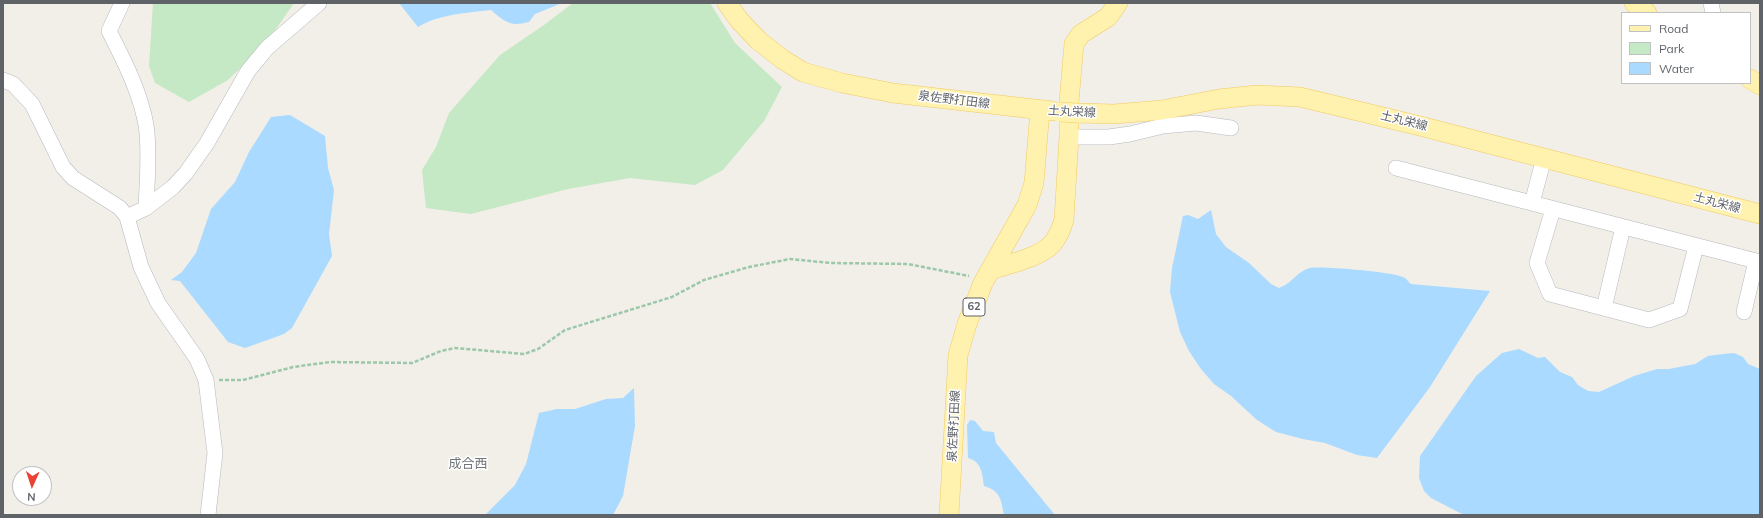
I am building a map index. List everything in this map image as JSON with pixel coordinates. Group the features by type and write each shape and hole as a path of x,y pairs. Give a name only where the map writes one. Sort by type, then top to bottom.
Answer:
{"main road":[{"name":"泉佐野打田線","path":"727,3 739,20 758,40 782,59 803,72 842,83 893,93 1040,110 1034,183 1027,205 988,274 967,324 958,355 949,515"},
{"path":"988,274 1032,256 1051,246 1060,233 1064,220 1069,137 1069,102 1074,44 1081,34 1108,17 1118,3"},
{"path":"1634,3 1646,12"},
{"path":"1751,80 1760,85"},
{"name":"土丸栄線","path":"1040,110 1114,114 1162,110 1219,99 1257,95 1300,97 1345,107 1760,214"}],"street":[{"path":"122,3 109,31 130,74 142,106 146,126 148,172 146,208"},
{"path":"127,217 146,208 172,187 186,173 207,143 248,71 267,48 319,3"},
{"path":"3,80 13,84 32,104 62,167 73,178 120,208 127,217 141,267 158,303 197,359 206,380 215,453 208,515"},
{"path":"1069,137 1109,137 1130,134 1163,126 1196,123 1231,128"},
{"path":"1532,203 1544,158"},
{"path":"1396,168 1758,262 1744,312"},
{"path":"1553,209 1537,262 1550,294 1649,320 1680,309 1696,246"},
{"path":"1604,308 1623,227"}],"path":[{"path":"206,380 243,380 294,367 330,362 412,363 441,351 455,348 524,354 538,349 565,330 672,296 704,280 749,267 790,259 831,263 908,264 988,274"}],"green space":[{"path":"153,3 294,3 267,42 228,80 189,102 155,83 149,66"},
{"path":"573,3 710,3 735,43 782,87 764,121 723,170 695,185 630,178 568,189 471,214 426,208 422,170 436,147 449,113 500,55"}],"water":[{"path":"399,3 562,3 535,14 529,22 517,24 512,24 500,18 491,10 463,13 435,19 418,27"},
{"path":"290,115 325,136 328,168 334,190 329,234 332,256 292,328 284,334 245,348 228,342 180,281 171,280 182,272 196,253 211,209 235,182 249,152 271,117"},
{"path":"1211,210 1216,234 1226,247 1249,263 1271,284 1279,288 1284,286 1298,274 1310,268 1328,268 1358,270 1399,276 1405,278 1411,284 1490,291 1430,387 1377,458 1357,455 1325,443 1276,432 1257,420 1231,396 1214,384 1201,369 1189,351 1180,332 1170,292 1172,268 1183,216 1188,215 1198,219"},
{"path":"1519,349 1538,358 1545,357 1560,372 1572,377 1578,385 1588,391 1599,392 1634,376 1657,369 1669,369 1695,364 1708,356 1734,353 1743,357 1748,364 1760,369 1760,515 1464,515 1431,498 1424,491 1419,478 1420,456 1476,376 1502,353"},
{"path":"634,388 635,426 623,496 613,515 485,515 515,485 526,464 539,413 557,409 575,409 606,399 623,398"},
{"path":"970,420 975,421 983,431 994,432 996,443 1055,515 1004,515 997,493 984,486 982,472 979,465 968,458 967,425"}],"district":[{"name":"成合西","path":"468,464"}]}
